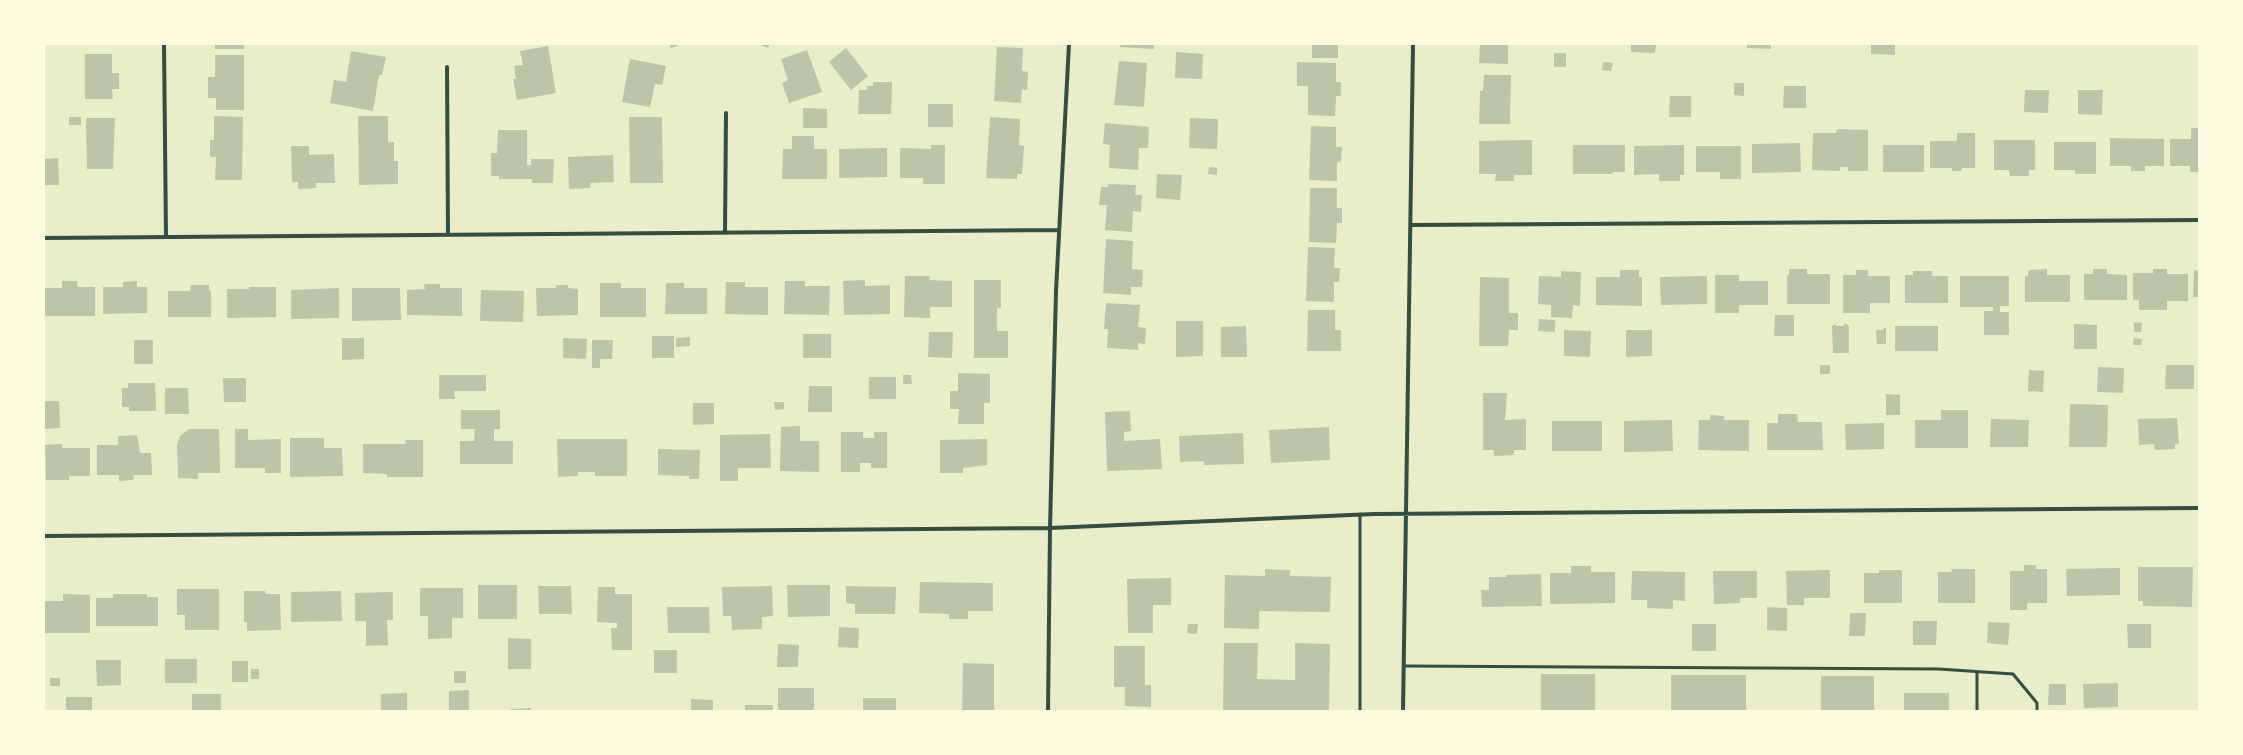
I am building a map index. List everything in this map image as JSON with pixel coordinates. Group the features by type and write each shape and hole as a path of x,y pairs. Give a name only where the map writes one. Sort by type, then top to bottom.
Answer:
{"street":[{"path":"164,44 166,237"},
{"path":"1048,711 1050,528 1059,230 1069,44"},
{"path":"1403,711 1413,44"},
{"path":"448,67 448,235"},
{"path":"725,232 726,113"},
{"path":"1411,225 2199,220"},
{"path":"44,238 1059,230"},
{"path":"44,536 1050,528 1360,514 2199,508"}],"lane":[{"path":"1360,514 1360,711"},
{"path":"1404,666 1939,669 2014,674 2037,703 2037,711"},
{"path":"1977,672 1977,711"}],"building":[{"path":"215,44 244,44 244,49 215,49"},
{"path":"669,44 682,44 671,48"},
{"path":"758,44 770,44 768,48"},
{"path":"1120,44 1154,44 1154,49 1120,47"},
{"path":"1312,44 1338,44 1338,58 1312,58"},
{"path":"1480,44 1508,44 1508,64 1479,63"},
{"path":"1631,44 1656,44 1655,53 1631,52"},
{"path":"1747,44 1771,44 1771,49 1747,48"},
{"path":"1871,44 1895,44 1895,55 1871,54"},
{"path":"548,46 556,93 517,100 513,79 516,79 514,66 523,65 520,51"},
{"path":"997,47 1023,48 1022,71 1028,72 1027,90 1022,89 1021,103 994,101"},
{"path":"846,48 868,76 851,90 829,62"},
{"path":"807,50 822,92 789,103 782,83 788,80 781,59"},
{"path":"351,51 386,57 382,75 379,75 373,111 330,103 334,80 346,82"},
{"path":"1176,52 1203,54 1202,79 1175,78"},
{"path":"1554,53 1566,53 1566,67 1554,67"},
{"path":"85,54 112,54 112,73 119,73 119,89 112,89 113,99 85,99"},
{"path":"215,55 244,55 244,110 216,110 216,98 208,98 208,77 215,77"},
{"path":"630,59 666,66 662,85 655,84 650,107 622,102"},
{"path":"1119,61 1147,63 1144,107 1114,105"},
{"path":"1297,62 1336,63 1336,82 1341,82 1341,96 1336,96 1335,116 1308,115 1308,86 1297,86"},
{"path":"1603,62 1613,63 1611,71 1602,70"},
{"path":"1484,75 1511,75 1510,124 1479,124 1480,91 1483,91"},
{"path":"873,82 892,82 891,114 858,114 859,90 867,90 867,86 873,86"},
{"path":"1734,83 1744,83 1744,96 1734,95"},
{"path":"1784,86 1806,86 1806,108 1783,108"},
{"path":"2025,90 2049,90 2048,113 2024,112"},
{"path":"2078,90 2103,90 2102,115 2078,114"},
{"path":"1670,96 1691,96 1691,117 1669,117"},
{"path":"928,104 953,104 953,127 928,127"},
{"path":"803,108 827,109 827,128 803,128"},
{"path":"214,116 243,117 242,180 215,180 216,157 210,157 210,140 214,140"},
{"path":"358,116 388,116 388,142 394,142 394,161 398,161 398,184 359,185"},
{"path":"69,117 81,117 81,125 69,125"},
{"path":"629,117 662,117 663,183 630,183"},
{"path":"990,117 1020,119 1019,145 1024,146 1022,174 1017,174 1017,179 986,178"},
{"path":"86,118 115,118 113,169 87,169"},
{"path":"1190,118 1218,119 1217,149 1189,148"},
{"path":"1105,123 1149,127 1148,148 1139,148 1138,170 1109,168 1110,145 1103,144"},
{"path":"1311,126 1336,127 1336,147 1342,147 1341,162 1337,162 1337,181 1309,180"},
{"path":"2191,128 2199,128 2199,172 2190,172 2190,166 2170,166 2170,139 2191,139"},
{"path":"1837,129 1868,130 1868,171 1848,171 1848,167 1840,167 1840,171 1812,170 1813,133 1836,133"},
{"path":"498,130 527,130 527,165 531,165 531,159 554,159 553,183 532,183 532,179 499,179 499,176 491,176 491,153 497,153"},
{"path":"1957,133 1975,133 1975,168 1962,168 1961,171 1952,171 1952,168 1930,168 1930,141 1957,141"},
{"path":"792,136 814,136 814,149 827,149 827,179 782,179 783,149 792,149"},
{"path":"2110,138 2164,139 2164,166 2145,166 2145,171 2131,171 2131,166 2110,166"},
{"path":"1532,140 1532,175 1514,175 1514,181 1495,181 1496,174 1479,174 1479,141"},
{"path":"1994,140 2035,140 2035,170 2029,170 2029,176 2010,176 2009,170 1994,170"},
{"path":"2054,142 2096,142 2096,174 2075,174 2075,170 2054,170"},
{"path":"1800,143 1801,172 1752,173 1752,144"},
{"path":"931,145 945,145 945,184 923,184 923,178 900,178 900,148 931,149"},
{"path":"1573,145 1625,145 1625,172 1612,172 1613,174 1573,174"},
{"path":"1684,145 1684,175 1680,175 1680,181 1659,181 1659,174 1634,175 1634,146"},
{"path":"1883,145 1924,145 1924,172 1883,172"},
{"path":"291,146 309,146 309,155 334,154 335,183 316,183 316,188 298,189 298,182 292,182"},
{"path":"1696,146 1741,146 1741,179 1720,179 1720,172 1696,172"},
{"path":"887,148 887,177 839,178 839,149"},
{"path":"613,155 614,182 590,183 590,188 569,189 568,157"},
{"path":"58,158 59,185 44,185 44,159"},
{"path":"1209,167 1217,168 1217,175 1208,174"},
{"path":"1157,174 1182,175 1180,200 1156,198"},
{"path":"1108,184 1136,185 1135,195 1142,195 1141,212 1133,211 1132,232 1105,230 1107,205 1099,205 1101,187 1108,187"},
{"path":"1310,188 1337,188 1337,208 1342,208 1342,223 1337,223 1336,243 1309,242"},
{"path":"1106,239 1133,241 1132,269 1143,270 1142,287 1131,287 1131,295 1103,293"},
{"path":"1308,247 1335,248 1334,268 1340,268 1339,282 1334,282 1334,302 1306,301"},
{"path":"1789,269 1807,269 1807,274 1830,274 1830,304 1787,304 1787,275 1789,275"},
{"path":"2047,269 2047,275 2070,275 2070,302 2025,302 2025,276 2028,276 2029,270"},
{"path":"2093,269 2107,269 2107,274 2127,275 2127,300 2084,300 2084,274 2093,274"},
{"path":"2153,269 2167,269 2167,274 2188,274 2188,301 2167,301 2167,310 2139,310 2139,300 2133,300 2133,273 2153,273"},
{"path":"1620,270 1639,270 1639,277 1642,277 1642,306 1596,305 1596,277 1620,277"},
{"path":"1856,270 1868,270 1868,276 1890,276 1890,303 1870,303 1870,313 1843,313 1843,275 1856,275"},
{"path":"2194,270 2199,271 2199,297 2193,297"},
{"path":"1561,271 1581,272 1580,306 1573,305 1572,318 1551,317 1551,305 1538,304 1539,276 1561,277"},
{"path":"1913,271 1932,271 1932,276 1948,276 1948,303 1905,303 1905,275 1913,275"},
{"path":"1715,275 1739,275 1739,281 1768,281 1768,305 1739,305 1739,313 1715,313"},
{"path":"905,276 930,276 929,280 952,281 952,307 930,307 930,318 904,317"},
{"path":"1707,276 1707,304 1661,305 1660,277"},
{"path":"1960,276 2009,276 2009,306 2000,306 2000,312 2009,312 2009,335 1984,335 1984,311 1993,311 1993,307 1960,307"},
{"path":"1480,277 1509,278 1509,313 1518,313 1518,330 1509,330 1508,346 1479,346"},
{"path":"865,280 865,286 890,285 890,314 844,315 843,281"},
{"path":"974,280 1001,280 1001,308 997,308 997,331 1008,331 1008,358 974,358"},
{"path":"62,281 77,281 78,287 95,287 95,316 44,316 44,288 62,288"},
{"path":"137,281 137,287 147,287 147,313 103,314 103,287 123,287 123,282"},
{"path":"785,281 805,281 805,286 830,286 829,315 784,314"},
{"path":"726,282 745,282 745,287 768,287 768,315 725,314"},
{"path":"600,283 621,283 621,288 646,288 646,317 600,317"},
{"path":"666,283 684,283 684,288 707,288 707,314 665,314"},
{"path":"424,284 440,284 440,288 462,288 462,316 407,315 407,290 425,289"},
{"path":"191,285 209,285 209,290 211,291 211,317 168,317 168,291 190,291"},
{"path":"556,285 568,285 568,288 578,289 578,315 537,316 536,288 556,288"},
{"path":"249,287 276,287 276,317 227,318 227,289 249,289"},
{"path":"339,288 339,318 291,319 291,290"},
{"path":"352,288 400,288 401,320 352,321"},
{"path":"481,290 524,291 523,322 480,321"},
{"path":"1106,303 1140,305 1138,327 1146,328 1145,344 1138,343 1138,350 1107,348 1108,329 1104,329"},
{"path":"1308,310 1335,310 1335,330 1341,330 1341,351 1307,351"},
{"path":"1775,315 1794,315 1794,336 1774,336"},
{"path":"1539,319 1555,320 1555,332 1538,331"},
{"path":"1176,321 1203,321 1203,356 1176,357"},
{"path":"2134,322 2142,323 2141,332 2134,332"},
{"path":"1844,323 1849,326 1849,353 1833,353 1832,326 1836,324 1836,326 1844,326"},
{"path":"2074,324 2097,325 2097,349 2074,349"},
{"path":"1246,326 1247,357 1221,357 1221,327"},
{"path":"1895,326 1938,326 1938,351 1895,351"},
{"path":"1883,328 1886,328 1886,344 1877,344 1876,330 1884,330"},
{"path":"1564,330 1591,331 1590,357 1564,356"},
{"path":"1626,330 1652,330 1652,356 1626,357"},
{"path":"929,332 953,332 952,358 928,357"},
{"path":"803,334 831,334 831,358 803,358"},
{"path":"652,336 674,336 674,358 652,358"},
{"path":"690,337 690,346 676,347 676,338"},
{"path":"342,338 364,338 364,359 342,360"},
{"path":"563,338 587,339 586,359 563,358"},
{"path":"2134,338 2142,339 2141,345 2133,345"},
{"path":"134,340 153,340 153,364 134,364"},
{"path":"592,340 613,340 612,359 600,359 600,368 592,368"},
{"path":"1820,365 1830,365 1830,374 1820,374"},
{"path":"2166,365 2194,365 2194,389 2165,389"},
{"path":"2098,367 2124,368 2123,393 2097,392"},
{"path":"2029,370 2044,371 2043,392 2028,391"},
{"path":"958,373 990,374 990,403 984,403 984,424 958,424 959,409 950,409 950,391 958,391"},
{"path":"439,375 486,375 486,391 454,391 455,399 439,399"},
{"path":"903,375 911,375 912,384 903,384"},
{"path":"869,377 896,377 896,399 869,399"},
{"path":"223,378 246,378 246,402 224,402"},
{"path":"128,383 155,383 156,411 129,411 129,407 122,407 122,388 128,388"},
{"path":"809,386 832,386 832,412 808,412"},
{"path":"165,388 188,388 189,414 165,414"},
{"path":"1483,393 1507,393 1505,420 1526,419 1526,450 1514,450 1514,455 1494,456 1494,450 1483,450"},
{"path":"1886,394 1900,395 1900,415 1886,415"},
{"path":"44,401 59,401 60,428 44,429"},
{"path":"774,402 784,402 784,409 775,410"},
{"path":"693,403 714,403 714,424 693,425"},
{"path":"2070,404 2108,405 2107,447 2069,447"},
{"path":"461,410 500,410 500,429 494,429 494,441 513,441 513,464 460,464 460,441 474,441 475,429 461,429"},
{"path":"1941,410 1968,410 1968,448 1915,448 1915,420 1941,420"},
{"path":"1130,411 1131,431 1124,432 1124,441 1160,439 1162,469 1107,471 1105,412"},
{"path":"1778,414 1797,414 1798,422 1822,422 1823,450 1767,450 1767,423 1778,423"},
{"path":"1710,415 1724,416 1724,420 1749,420 1749,451 1698,450 1699,420 1710,420"},
{"path":"2177,418 2179,444 2175,444 2175,449 2155,450 2154,444 2139,445 2138,419"},
{"path":"1991,419 2029,420 2028,447 1990,447"},
{"path":"1672,420 1673,451 1624,452 1624,421"},
{"path":"1552,421 1602,421 1602,451 1552,451"},
{"path":"1884,423 1884,449 1846,450 1845,424"},
{"path":"800,426 800,441 819,441 819,472 780,471 781,427"},
{"path":"1329,427 1330,460 1271,463 1269,430"},
{"path":"189,429 219,429 220,473 198,473 198,479 178,478 177,445 180,436"},
{"path":"235,429 248,429 248,440 281,439 281,473 265,473 265,468 235,468"},
{"path":"841,432 863,432 863,438 874,438 874,432 887,432 887,468 871,468 871,463 860,463 860,472 841,472"},
{"path":"1243,433 1244,464 1204,465 1204,461 1180,462 1179,436"},
{"path":"770,434 771,468 738,468 738,481 720,481 720,435"},
{"path":"137,435 140,453 151,453 152,475 134,475 133,480 119,481 119,475 97,475 97,445 118,445 118,436"},
{"path":"290,438 324,438 324,448 342,448 343,476 290,477"},
{"path":"557,439 627,439 627,476 595,476 595,472 578,472 578,476 558,477"},
{"path":"987,439 987,465 963,468 963,473 940,473 940,440"},
{"path":"405,440 423,440 423,477 387,477 387,474 363,473 363,444 406,444"},
{"path":"62,444 62,448 90,448 90,476 69,476 69,480 46,480 45,445"},
{"path":"658,449 700,450 699,479 689,479 689,476 658,475"},
{"path":"2024,565 2036,565 2036,569 2047,569 2047,603 2027,603 2027,610 2010,610 2010,571 2024,571"},
{"path":"1571,566 1591,566 1591,572 1615,572 1615,603 1550,604 1550,573 1571,573"},
{"path":"2138,567 2193,567 2192,607 2143,606 2143,601 2138,601"},
{"path":"2120,568 2120,595 2067,596 2066,569"},
{"path":"1265,569 1290,570 1290,576 1331,577 1330,612 1259,611 1259,629 1224,628 1225,575 1265,576"},
{"path":"1951,569 1975,569 1975,603 1938,603 1938,572 1952,572"},
{"path":"1830,570 1830,598 1804,598 1804,605 1787,605 1786,571"},
{"path":"1879,570 1902,570 1902,603 1864,603 1864,573 1879,573"},
{"path":"1632,571 1685,572 1685,601 1673,600 1673,609 1647,608 1647,600 1631,600"},
{"path":"1713,571 1757,571 1757,598 1740,598 1740,603 1714,604"},
{"path":"1541,574 1542,606 1482,607 1481,590 1489,590 1489,577"},
{"path":"1171,578 1171,605 1153,605 1153,633 1128,633 1127,579"},
{"path":"920,582 993,583 993,611 968,611 968,619 949,619 949,614 919,613"},
{"path":"478,585 517,585 517,619 478,619"},
{"path":"787,585 830,585 830,616 788,617"},
{"path":"538,586 571,586 572,614 539,614"},
{"path":"772,586 773,616 762,617 762,629 732,630 731,616 723,616 722,587"},
{"path":"846,586 896,587 895,614 855,614 855,604 846,603"},
{"path":"598,587 615,587 615,594 632,594 632,650 612,650 611,628 617,628 617,623 597,622"},
{"path":"420,588 463,588 463,618 452,618 452,638 428,639 428,616 420,616"},
{"path":"177,589 219,589 219,630 185,630 185,615 177,615"},
{"path":"244,591 265,591 266,594 280,594 281,630 247,631 247,622 244,622"},
{"path":"341,591 342,621 291,622 291,592"},
{"path":"393,592 393,620 387,620 388,645 366,646 366,621 355,621 355,593"},
{"path":"63,594 90,595 90,633 44,633 44,601 63,601"},
{"path":"113,594 147,594 147,597 158,597 158,626 96,626 96,598 113,598"},
{"path":"667,607 709,607 710,633 668,633"},
{"path":"1767,607 1787,608 1787,631 1767,630"},
{"path":"1850,613 1866,613 1865,636 1849,636"},
{"path":"1913,621 1937,621 1936,645 1913,645"},
{"path":"1988,622 2010,623 2008,645 1987,643"},
{"path":"1188,624 1198,624 1197,634 1187,633"},
{"path":"1692,624 1716,624 1716,651 1692,651"},
{"path":"2127,624 2151,624 2151,648 2128,648"},
{"path":"839,627 859,628 858,648 838,647"},
{"path":"508,638 531,639 531,669 508,669"},
{"path":"1224,643 1258,643 1257,679 1295,680 1295,643 1330,644 1329,711 1223,711"},
{"path":"778,644 799,645 798,667 777,667"},
{"path":"1114,646 1145,646 1145,685 1151,685 1151,707 1125,706 1125,687 1114,687"},
{"path":"654,650 677,650 677,673 654,673"},
{"path":"165,659 197,659 197,683 165,683"},
{"path":"96,660 121,660 121,685 97,686"},
{"path":"232,661 248,661 248,682 232,682"},
{"path":"963,663 994,664 994,711 962,711"},
{"path":"251,669 259,669 259,679 251,679"},
{"path":"454,671 466,671 466,683 454,683"},
{"path":"1541,674 1595,674 1595,711 1541,711"},
{"path":"1671,675 1746,675 1746,711 1671,711"},
{"path":"1821,676 1874,676 1874,711 1821,711"},
{"path":"50,678 60,678 60,686 50,686"},
{"path":"2118,683 2118,707 2084,708 2083,684"},
{"path":"2049,684 2066,684 2066,705 2048,705"},
{"path":"778,688 814,688 814,710 778,710"},
{"path":"469,690 469,711 449,711 449,691"},
{"path":"407,693 407,711 381,711 381,694"},
{"path":"1904,693 1949,693 1949,711 1904,711"},
{"path":"192,694 221,694 221,711 192,711"},
{"path":"66,697 92,697 92,711 66,711"},
{"path":"863,698 896,698 896,711 863,711"},
{"path":"691,699 713,700 713,711 691,711"},
{"path":"745,705 773,705 773,711 745,711"},
{"path":"531,708 531,711 511,711 511,709"}]}
